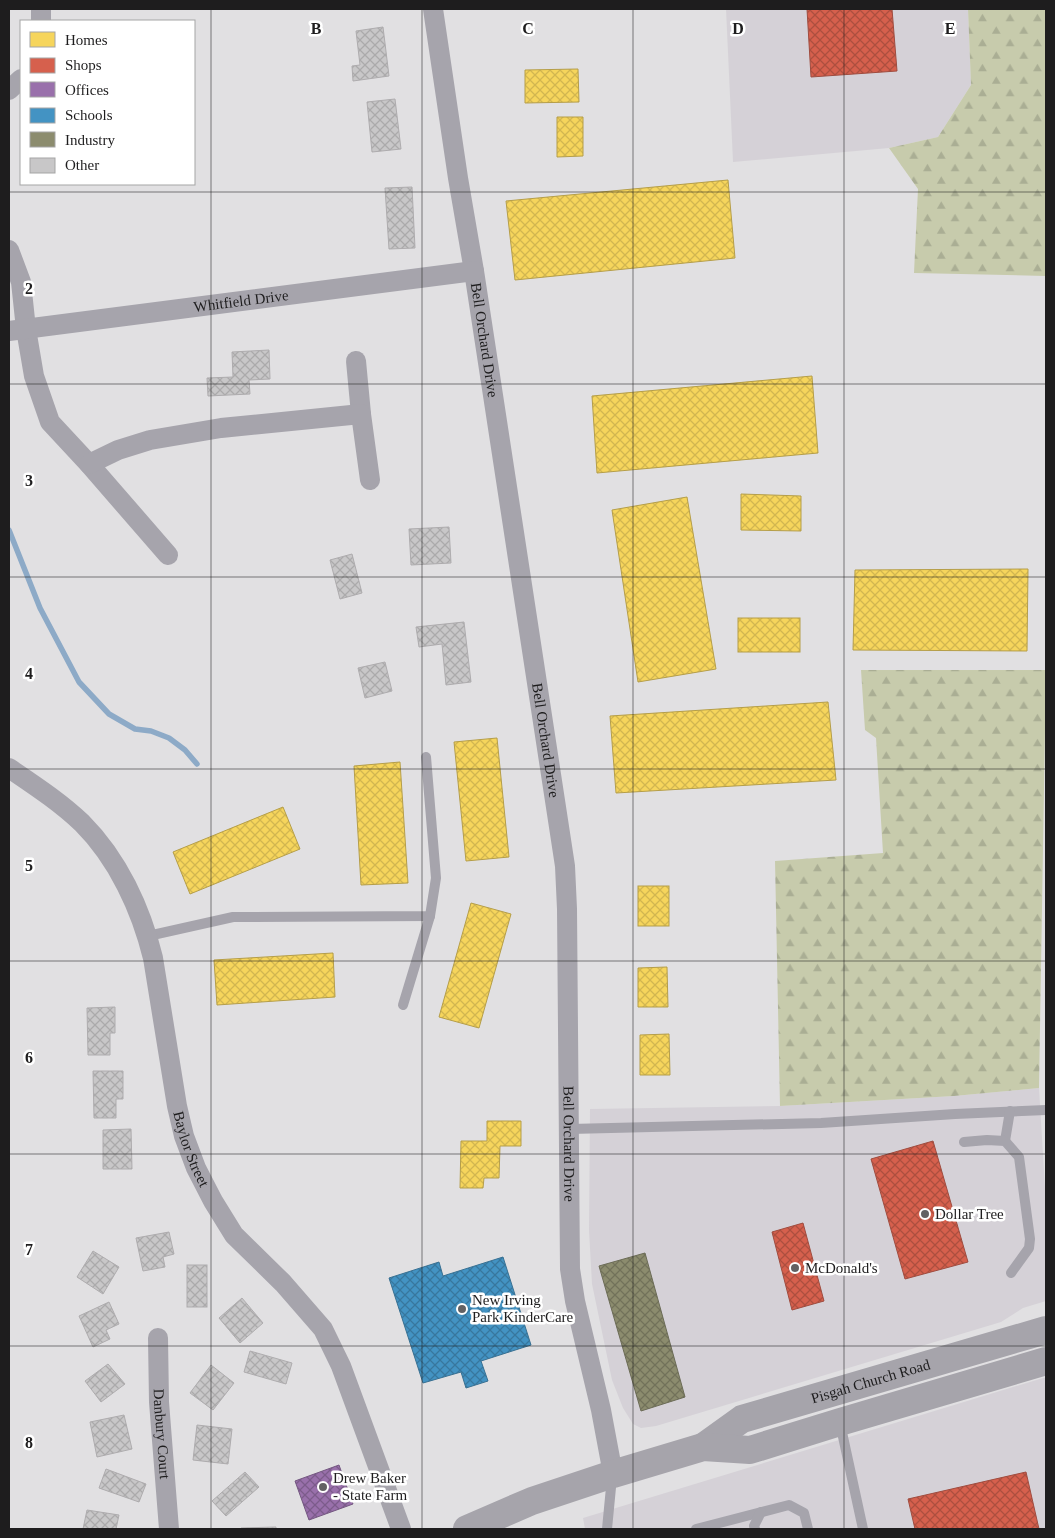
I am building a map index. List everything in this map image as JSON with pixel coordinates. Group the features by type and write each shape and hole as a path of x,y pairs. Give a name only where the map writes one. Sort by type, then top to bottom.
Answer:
{"main road":[{"name":"Pisgah Church Road","path":"467,1529 532,1501 703,1447 742,1418 1046,1330"},
{"name":"Pisgah Church Road","path":"703,1447 750,1450 1046,1361"}],"street":[{"name":"Bell Orchard Drive","path":"433,9 565,866 570,1130 570,1268 575,1302 601,1410 613,1474"},
{"path":"9,90 20,80"},
{"path":"9,250 21,282 17,330 50,422 168,555"},
{"name":"Whitfield Drive","path":"17,330 474,270"},
{"path":"356,361 370,480"},
{"path":"89,464 118,450 150,440 221,428 361,414"},
{"name":"Baylor Street","path":"9,768 59,802 83,824 102,846 118,870 148,936 177,1106 184,1136 196,1168 234,1235 283,1283 323,1330 341,1366 401,1529"},
{"name":"Danbury Court","path":"158,1338 168,1529"}],"lane":[{"path":"403,1005 430,916 436,878 426,757"},
{"path":"148,936 233,917 430,916"},
{"path":"570,1130 821,1124 955,1114 1046,1110"},
{"path":"1005,1141 1010,1112"},
{"path":"964,1142 1005,1141 1019,1157 1030,1239 1029,1248 1011,1273"},
{"path":"840,1422 863,1529"},
{"path":"607,1529 613,1474"},
{"path":"702,1528 789,1505 804,1512 808,1529"},
{"path":"755,1529 754,1526 761,1512"}],"shaded area":[{"path":"726,9 968,9 971,85 938,137 889,148 733,162"},
{"path":"1039,1088 1046,1205 1046,1301 1023,1308 1001,1322 656,1426 641,1428 633,1424 623,1408 612,1380 592,1284 589,1230 590,1109 780,1106 954,1096"},
{"path":"1046,1378 1046,1529 585,1529 583,1518"}],"green space":[{"path":"968,9 1046,9 1046,276 914,273 918,189 889,148 938,137 971,85"},
{"path":"861,670 1046,670 1039,1088 954,1096 780,1106 775,861 883,853 876,738 865,730"}],"building: Homes":[{"path":"578,69 579,102 525,103 525,70"},
{"path":"557,117 583,117 583,156 557,157"},
{"path":"728,180 735,258 515,280 506,201"},
{"path":"812,376 818,453 597,473 592,396"},
{"path":"741,494 801,496 801,531 741,530"},
{"path":"687,497 716,669 638,682 612,510"},
{"path":"1028,569 1027,651 853,650 855,570"},
{"path":"738,618 800,618 800,652 738,652"},
{"path":"828,702 836,780 616,793 610,716"},
{"path":"497,738 509,857 466,861 454,742"},
{"path":"400,762 408,883 361,885 354,766"},
{"path":"283,807 300,849 190,894 173,852"},
{"path":"638,886 669,886 669,926 638,926"},
{"path":"471,903 511,914 479,1028 439,1017"},
{"path":"333,953 335,997 217,1005 214,960"},
{"path":"667,967 668,1007 638,1007 638,968"},
{"path":"669,1034 670,1075 640,1075 640,1035"},
{"path":"487,1121 521,1121 521,1146 500,1146 499,1178 484,1178 483,1188 460,1188 461,1141 487,1141"}],"building: Shops":[{"path":"807,9 892,9 897,71 811,77"},
{"path":"933,1141 968,1262 905,1279 871,1159"},
{"path":"803,1223 824,1301 792,1310 772,1232"},
{"path":"1026,1472 1039,1529 915,1529 908,1499"}],"building: Offices":[{"path":"339,1465 353,1504 309,1520 295,1481"}],"building: Schools":[{"path":"503,1257 531,1345 481,1361 488,1381 466,1388 461,1372 423,1383 389,1278 439,1262 443,1276"}],"building: Industry":[{"path":"645,1253 685,1397 641,1411 599,1266"}],"building: Other":[{"path":"383,27 389,76 353,81 352,66 360,65 356,31"},
{"path":"395,99 401,149 372,152 367,102"},
{"path":"412,187 415,248 389,249 385,188"},
{"path":"269,350 270,379 249,380 250,394 208,396 207,378 233,377 232,352"},
{"path":"449,527 451,563 411,565 409,529"},
{"path":"352,554 362,593 340,599 330,560"},
{"path":"464,622 471,682 446,685 442,644 419,647 416,627"},
{"path":"385,662 392,691 365,698 358,668"},
{"path":"115,1007 115,1033 110,1033 110,1055 88,1055 87,1008"},
{"path":"93,1071 123,1071 123,1099 116,1099 116,1118 94,1118"},
{"path":"131,1129 132,1169 103,1169 103,1130"},
{"path":"169,1232 174,1254 163,1257 165,1267 143,1271 136,1238"},
{"path":"93,1251 119,1267 103,1294 77,1277"},
{"path":"187,1265 207,1265 207,1307 187,1307"},
{"path":"242,1298 263,1323 240,1343 219,1318"},
{"path":"109,1302 119,1324 106,1330 110,1339 93,1347 79,1316"},
{"path":"250,1351 292,1363 286,1384 244,1372"},
{"path":"108,1364 125,1384 101,1402 85,1381"},
{"path":"211,1365 234,1383 213,1410 190,1393"},
{"path":"124,1415 132,1449 97,1457 90,1422"},
{"path":"197,1425 232,1429 228,1464 193,1460"},
{"path":"106,1469 146,1484 139,1502 99,1488"},
{"path":"245,1472 259,1487 226,1516 212,1501"},
{"path":"87,1510 119,1515 116,1529 83,1529"},
{"path":"276,1527 276,1529 241,1529 241,1528"}],"waterway":[{"path":"9,530 40,608 79,682 109,714 135,729 151,731 169,738 185,750 197,764"}],"place":[{"name":"Dollar Tree","path":"925,1214"},
{"name":"McDonald's","path":"795,1268"},
{"name":"New Irving Park KinderCare","path":"462,1309"},
{"name":"Drew Baker - State Farm","path":"323,1487"}]}
